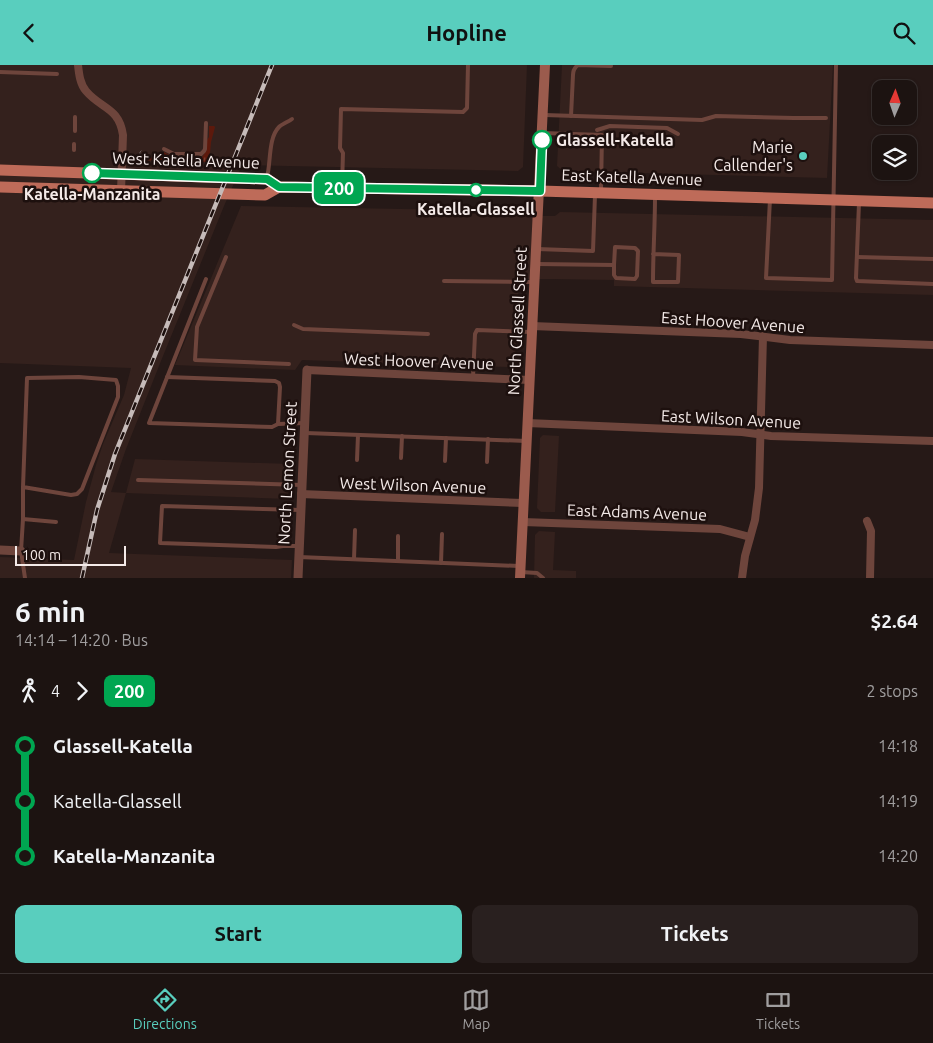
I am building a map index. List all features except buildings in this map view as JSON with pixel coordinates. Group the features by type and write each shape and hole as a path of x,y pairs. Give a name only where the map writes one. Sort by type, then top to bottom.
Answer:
{"main road":[{"name":"North Glassell Street","path":"521,572 545,65"},
{"name":"West Katella Avenue","path":"0,170 267,179 279,187"},
{"name":"West Katella Avenue","path":"0,187 265,195 279,187 540,191"},
{"name":"East Katella Avenue","path":"540,191 933,203"}],"street":[{"path":"78,65 80,79 85,90 114,113 122,127 121,191"},
{"name":"East Hoover Avenue","path":"532,329 741,333 790,340 933,345"},
{"path":"743,578 745,556 755,520 759,488 763,336"},
{"name":"West Hoover Avenue","path":"307,370 529,380"},
{"name":"North Lemon Street","path":"298,578 307,370"},
{"name":"East Wilson Avenue","path":"527,423 732,432 771,436 933,441"},
{"name":"West Wilson Avenue","path":"301,490 523,503"},
{"path":"867,521 871,531 870,578"},
{"name":"East Adams Avenue","path":"522,522 720,529 750,537"},
{"path":"0,550 21,551"}],"lane":[{"path":"342,188 341,109 463,112 467,108 468,65"},
{"path":"571,116 573,71 576,67 578,65 611,66"},
{"path":"770,198 766,278 832,280 836,65"},
{"path":"0,72 57,74"},
{"path":"543,115 702,119 716,116 826,118"},
{"path":"74,131 75,117"},
{"path":"267,179 271,145 274,136 278,128 292,119"},
{"path":"164,149 174,154 201,155 205,149 206,123"},
{"path":"597,130 610,126 667,128 678,134"},
{"path":"536,249 593,251 602,135 542,133"},
{"path":"74,144 74,150"},
{"path":"653,254 679,255 678,282 652,282 655,194"},
{"path":"859,201 857,281 933,284"},
{"path":"614,247 636,248 638,251 637,276 635,279 616,278 614,275 614,265 614,247"},
{"path":"226,257 197,327 195,360 289,364"},
{"path":"857,257 933,259"},
{"path":"535,264 614,265"},
{"path":"206,279 149,423 272,427 278,424 358,435 526,441"},
{"path":"444,281 534,282"},
{"path":"294,325 303,329 428,334"},
{"path":"472,377 475,334 477,330 532,329"},
{"path":"24,487 71,495 78,494 82,489 118,397 116,380 79,377 28,378 21,551 25,578"},
{"path":"167,377 275,381 279,383 280,387 278,424"},
{"path":"357,459 358,435"},
{"path":"401,458 402,436"},
{"path":"445,461 446,438"},
{"path":"486,462 488,439"},
{"path":"138,480 301,490"},
{"path":"299,547 160,543 162,506 300,510"},
{"path":"22,519 56,522"},
{"path":"354,559 355,530"},
{"path":"441,563 442,534"},
{"path":"398,536 398,561"},
{"path":"298,557 441,563 537,573 543,578"}],"path":[{"path":"139,162 140,152 144,148"}],"shaded area":[{"path":"0,65 527,65 523,167 518,171 242,165 161,361 111,492 126,493 109,553 292,560 291,578 0,578 0,557 74,560 96,465 124,395 131,368 0,363"},
{"path":"562,65 833,65 827,178 563,171 557,166"},
{"path":"241,206 515,211 520,216 555,216 560,212 933,220 933,295 614,286 614,280 519,279 515,362 508,367 302,360 295,370 175,365"},
{"path":"543,435 559,436 555,512 541,512 537,508 540,438"},
{"path":"135,459 291,464 290,499 126,493"},
{"path":"539,531 555,532 553,570 576,571 576,578 534,578 535,535"}],"green space":[{"path":"209,126 215,127 209,163 193,164 140,160 141,157 163,158 164,152 171,156 202,157 209,137"}],"railway":[{"path":"82,578 97,510 115,454 272,65"}],"bus line":[{"name":"200","path":"92,173 267,179 279,187 540,191 542,140"}],"place":[{"name":"Glassell-Katella","path":"542,140"},
{"name":"Marie Callender's","path":"803,156"},
{"name":"Katella-Manzanita","path":"92,173"},
{"name":"Katella-Glassell","path":"476,190"}]}
